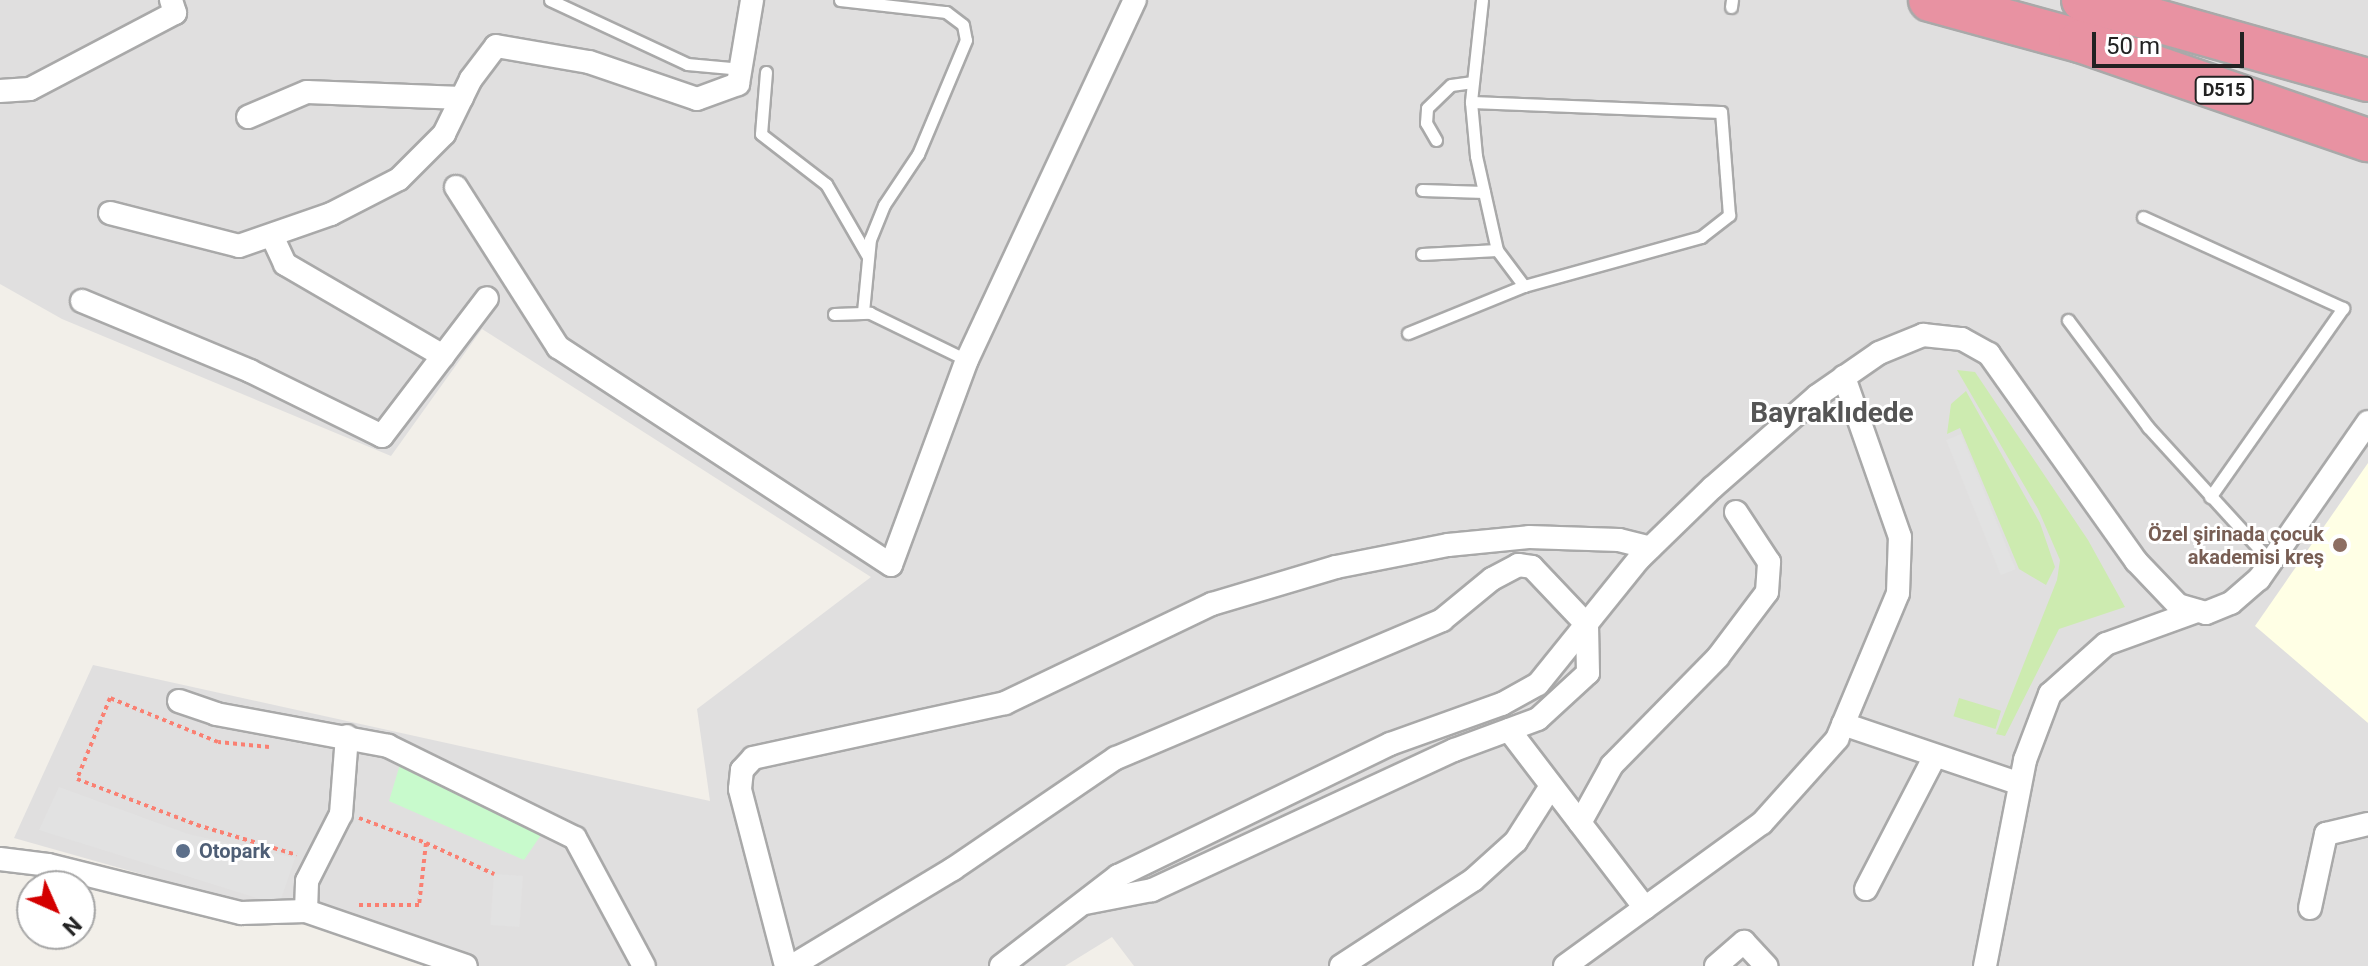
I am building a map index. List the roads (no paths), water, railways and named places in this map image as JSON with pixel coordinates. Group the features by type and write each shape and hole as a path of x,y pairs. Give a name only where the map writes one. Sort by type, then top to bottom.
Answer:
{"highway":[{"name":"D515","path":"1930,0 2080,41 2368,140"},
{"name":"D515","path":"2083,0 2368,80"}],"street":[{"path":"0,91 30,89 175,13 171,0"},
{"path":"110,213 239,246 273,238 399,179 444,134 462,98 496,46 589,62 697,99 738,84 752,0"},
{"path":"456,187 558,347 891,565 967,360 1135,0"},
{"path":"248,117 307,92 462,98"},
{"path":"273,238 285,264 443,356"},
{"path":"82,301 250,371 382,436 487,298"},
{"path":"1001,966 1076,904 1118,876 1377,751 1502,704 1538,684 1650,548 1735,467 1844,377 1879,353 1923,335 1962,339 1989,354 2136,561 2178,605 2206,613 2231,603 2272,563 2368,422"},
{"path":"1565,966 1762,823 1837,739 1898,593 1900,537 1844,377"},
{"path":"1580,823 1612,765 1718,657 1767,592 1769,562 1736,512"},
{"path":"786,966 740,789 742,770 753,758 1005,703 1212,604 1336,567 1448,545 1529,537 1619,540 1650,548"},
{"path":"792,966 953,869 1116,758 1442,620 1492,579 1518,565 1532,567 1587,625 1588,673 1538,719 1152,890 1076,904"},
{"path":"1985,966 2020,784 2050,694 2106,644 2197,611"},
{"path":"179,701 216,714 388,746 575,838 644,966"},
{"path":"1843,724 2020,784"},
{"path":"1509,730 1645,908"},
{"path":"306,911 307,881 341,814 347,736"},
{"path":"1866,889 1935,756"},
{"path":"1341,966 1473,880 1516,841 1551,786"},
{"path":"2310,908 2326,834 2368,824"},
{"path":"0,859 48,865 241,913 306,911 466,966"},
{"path":"1716,966 1744,942 1766,966"}],"lane":[{"path":"550,0 687,64 742,69"},
{"path":"840,0 946,12 963,25 966,40 918,154 884,205 867,256 863,312"},
{"path":"1482,0 1471,102 1484,192 1497,250 1524,286"},
{"path":"766,72 761,134 826,184 867,256"},
{"path":"1436,140 1425,118 1431,102 1451,85 1473,82"},
{"path":"1408,333 1524,286 1701,237 1729,215 1721,112 1471,102"},
{"path":"1422,190 1484,192"},
{"path":"2143,217 2343,308 2210,497"},
{"path":"1422,254 1497,250"},
{"path":"834,314 863,312 967,360"},
{"path":"2068,320 2148,427 2272,563"}],"place":[{"name":"Özel şirinada çocuk akademisi kreş","path":"2340,545"},
{"name":"Otopark","path":"183,851"}],"district":[{"name":"Bayraklıdede","path":"1832,413"}]}
